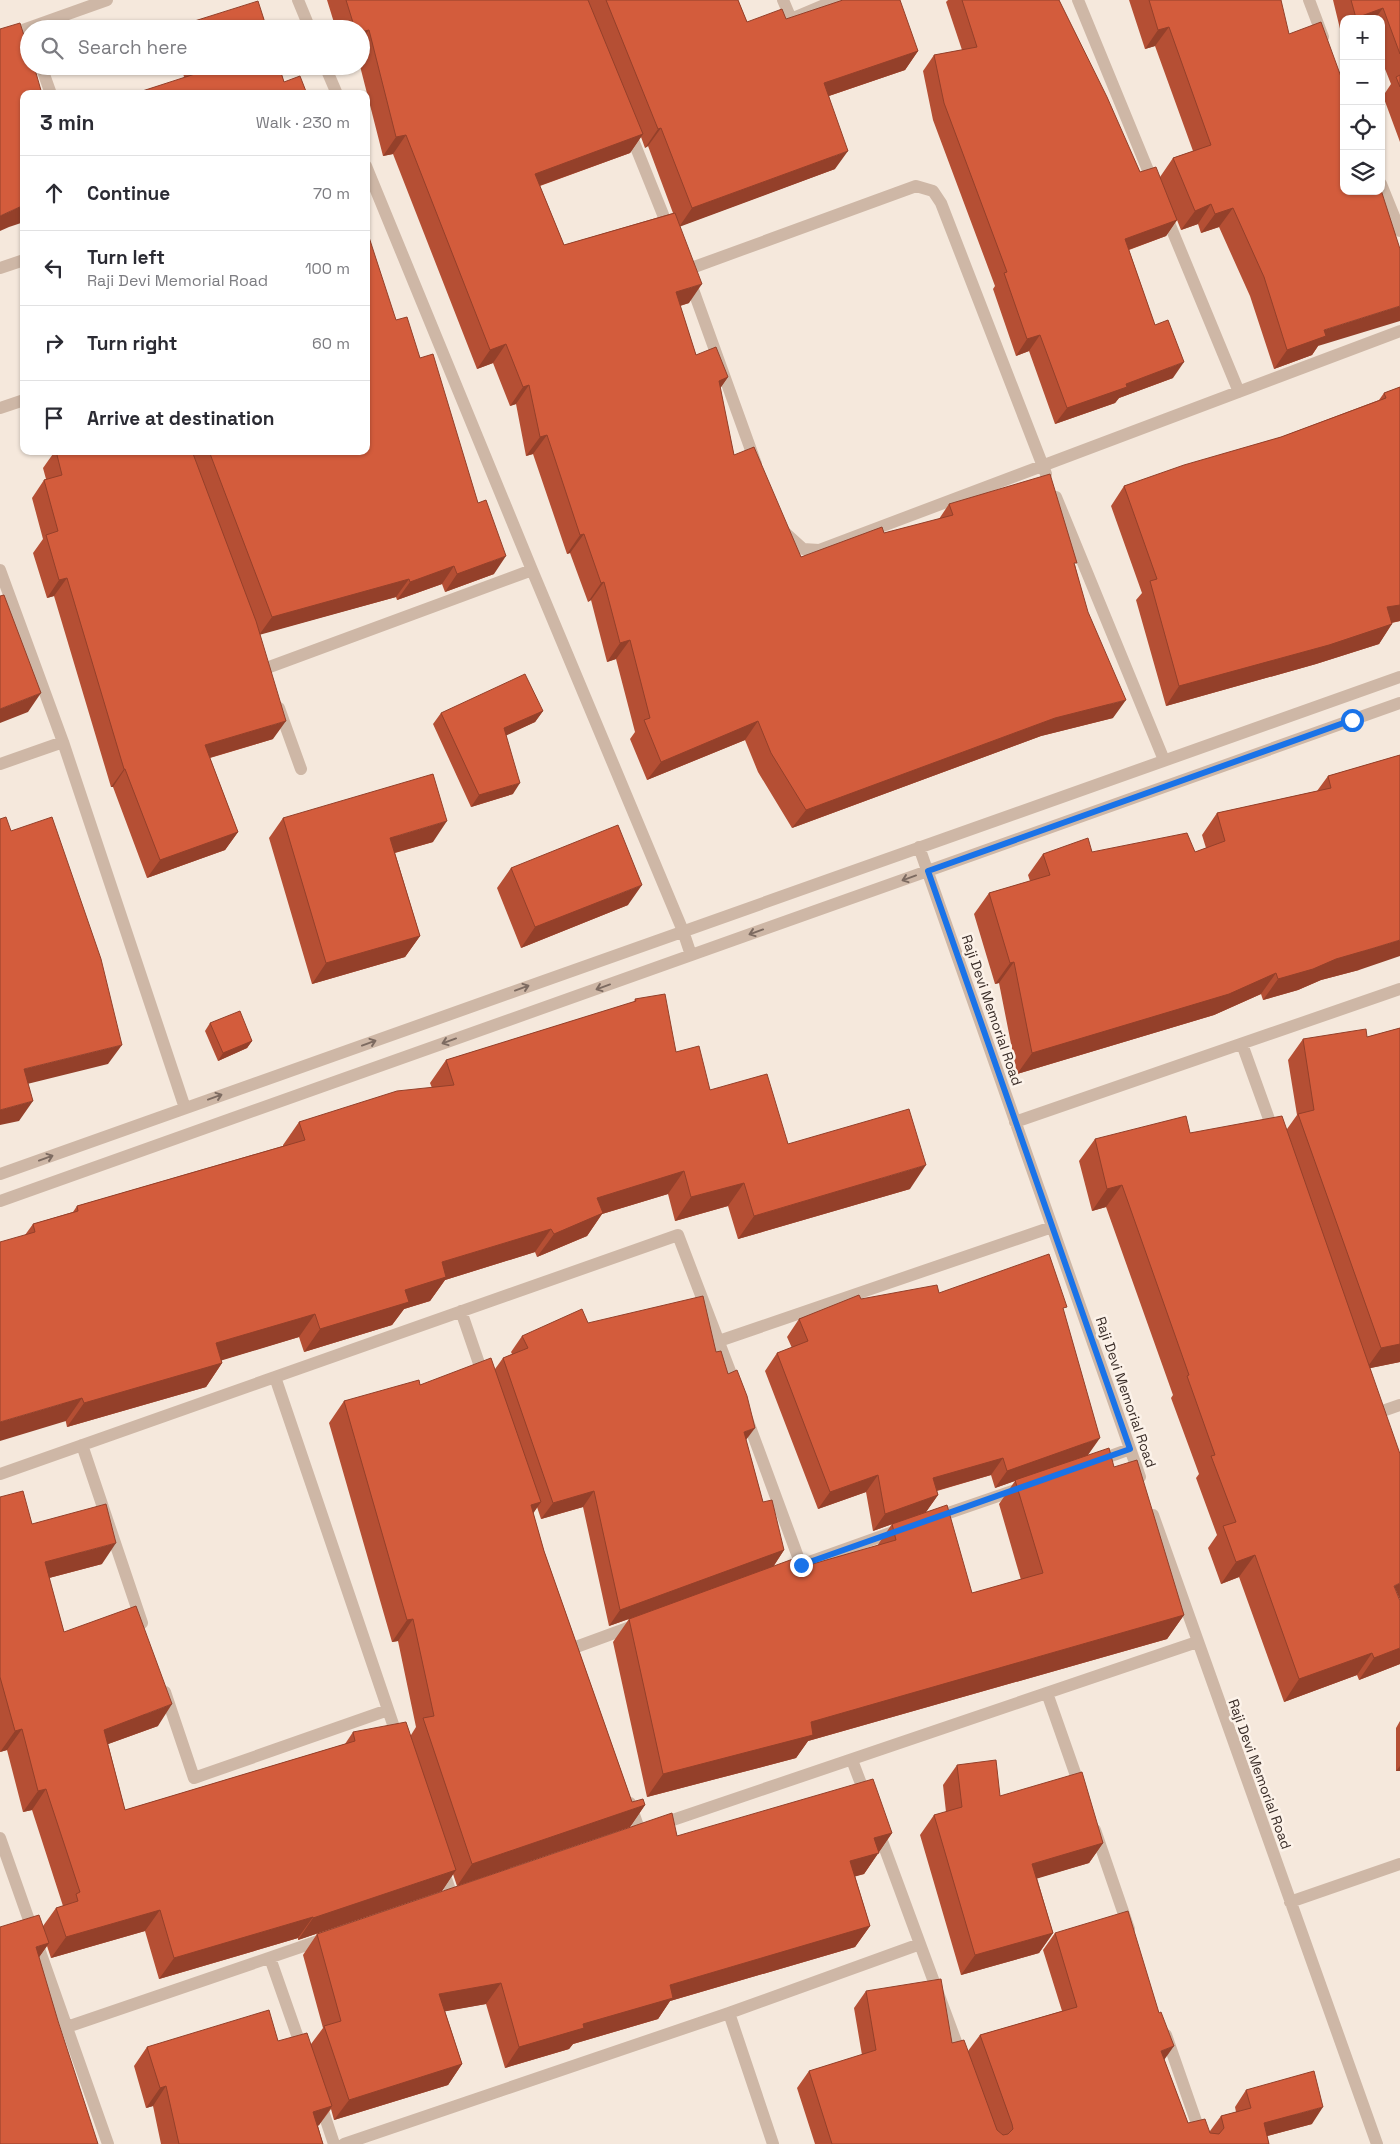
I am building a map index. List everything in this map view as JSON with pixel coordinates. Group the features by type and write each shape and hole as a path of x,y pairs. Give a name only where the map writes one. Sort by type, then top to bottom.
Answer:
{"street":[{"path":"56,20 108,0"},
{"path":"298,0 306,20"},
{"path":"783,0 790,19 836,0"},
{"path":"1078,0 1239,392"},
{"path":"1309,0 1326,44"},
{"path":"0,38 20,33"},
{"path":"44,75 50,90"},
{"path":"329,75 334,90"},
{"path":"624,117 675,243"},
{"path":"370,176 683,931 691,955"},
{"path":"762,480 684,266 916,186 932,192 944,212 1043,467 1164,760"},
{"path":"1385,194 1400,231"},
{"path":"0,268 20,261"},
{"path":"775,517 778,526 802,549 819,550 1400,331"},
{"path":"0,408 20,401"},
{"path":"0,570 62,742 185,1108"},
{"path":"264,669 532,570"},
{"path":"0,1174 1400,677"},
{"path":"274,696 301,769"},
{"path":"0,1201 1400,704"},
{"path":"0,764 62,742"},
{"name":"Raji Devi Memorial Road","path":"919,847 1143,1486"},
{"path":"1015,1122 1400,989"},
{"path":"1242,1044 1278,1146"},
{"path":"719,1341 1052,1227"},
{"path":"0,1474 678,1235 741,1402 796,1566 1036,1482"},
{"path":"461,1311 486,1386"},
{"path":"275,1377 401,1747"},
{"path":"1374,1414 1400,1405"},
{"path":"82,1445 147,1639"},
{"path":"1083,1466 1130,1449"},
{"name":"Raji Devi Memorial Road","path":"1149,1504 1377,2144"},
{"path":"576,1647 651,1620"},
{"path":"627,1795 635,1833 1197,1642"},
{"path":"160,1676 194,1778 388,1710"},
{"path":"1047,1693 1132,1937"},
{"path":"852,1760 966,2071"},
{"path":"0,1838 108,2144"},
{"path":"439,1859 452,1896"},
{"path":"1290,1902 1400,1864"},
{"path":"67,2027 343,1933"},
{"path":"344,2144 729,2013 920,1944"},
{"path":"270,1958 305,2060"},
{"path":"729,2013 773,2144"},
{"path":"1162,2022 1204,2144"},
{"path":"315,2088 334,2144"}],"building":[{"path":"346,0 588,0 643,134 535,174 564,245 675,213 702,284 676,292 696,355 716,347 728,377 719,381 734,455 754,447 801,557 882,527 884,533 953,515 949,504 1050,474 1077,563 1074,563 1088,612 1126,700 1055,718 806,810 771,753 758,721 661,762 644,720 650,718 630,640 620,643 604,582 601,583 584,534 580,535 547,435 540,437 529,385 523,387 506,344 490,350 406,135 396,137 370,34 370,20 352,20"},
{"path":"606,0 738,0 747,22 782,9 786,19 843,0 900,0 918,51 824,83 848,151 692,208 661,128 658,129"},
{"path":"962,0 1059,0 1107,97 1140,172 1156,167 1177,220 1125,239 1155,325 1168,320 1184,362 1126,384 1127,387 1067,408 1040,335 1027,339 1004,273 1007,272 944,103 934,55 977,47"},
{"path":"1149,0 1281,0 1289,34 1321,22 1340,74 1340,195 1383,195 1400,249 1400,306 1324,330 1326,336 1287,350 1264,277 1233,208 1215,214 1211,204 1195,211 1173,158 1211,145 1169,27 1158,30"},
{"path":"1351,0 1400,0 1400,54 1383,8 1364,15 1355,15"},
{"path":"258,1 264,20 198,20"},
{"path":"20,23 20,75 37,75 41,90 20,90 20,207 0,216 0,29"},
{"path":"192,75 282,75 284,82 300,76 305,90 145,90"},
{"path":"1400,75 1400,87 1396,77"},
{"path":"370,240 396,320 407,317 420,358 433,354 478,503 486,500 506,556 457,574 454,566 410,582 409,579 272,617 211,455 370,455"},
{"path":"1400,387 1400,605 1387,607 1392,624 1329,645 1179,686 1150,581 1157,579 1124,486 1184,465 1281,437 1386,398 1384,393"},
{"path":"57,455 194,455 256,621 286,721 205,745 238,832 160,860 124,769 67,578 59,580 46,535 58,531 44,480 62,475"},
{"path":"4,595 41,693 0,709 0,596"},
{"path":"525,674 543,711 504,728 520,783 479,795 441,713"},
{"path":"1400,755 1400,940 1278,979 1276,973 1229,994 1032,1053 1014,962 1010,963 989,893 1050,875 1043,854 1088,838 1092,852 1187,833 1195,852 1225,841 1217,813 1331,788 1328,776"},
{"path":"433,774 447,821 390,838 420,936 326,963 283,818"},
{"path":"6,817 11,831 52,817 101,959 122,1045 24,1069 33,1101 0,1110 0,819"},
{"path":"618,825 642,885 535,927 511,868"},
{"path":"665,994 676,1052 699,1046 710,1090 767,1074 788,1144 909,1109 926,1165 754,1216 744,1183 691,1197 684,1171 597,1198 603,1213 554,1234 551,1229 442,1262 446,1277 405,1290 409,1302 320,1329 315,1314 216,1343 222,1363 84,1403 82,1398 0,1422 0,1242 35,1232 33,1224 78,1211 77,1206 305,1140 299,1122 397,1091 454,1085 446,1060 636,1001 635,999"},
{"path":"240,1011 252,1041 223,1053 210,1023"},
{"path":"1400,1028 1400,1344 1381,1348 1298,1114 1314,1110 1303,1039 1366,1029 1367,1037"},
{"path":"1186,1116 1190,1133 1282,1116 1400,1454 1400,1583 1394,1586 1400,1601 1400,1648 1374,1658 1372,1653 1299,1679 1255,1555 1236,1562 1223,1526 1236,1522 1211,1456 1215,1455 1187,1376 1189,1375 1122,1185 1107,1189 1095,1139"},
{"path":"1049,1254 1067,1307 1063,1308 1100,1438 1007,1471 1003,1458 933,1478 938,1495 885,1514 878,1475 830,1492 777,1353 808,1341 799,1319 859,1295 861,1299 937,1285 939,1293"},
{"path":"703,1296 716,1352 721,1351 728,1374 737,1370 747,1396 755,1428 744,1432 763,1502 772,1500 784,1550 620,1610 594,1491 553,1503 503,1358 528,1348 522,1336 582,1309 588,1323"},
{"path":"491,1358 541,1502 531,1505 544,1551 632,1802 643,1799 645,1805 472,1864 423,1718 434,1716 413,1619 407,1620 344,1401 419,1380 420,1385"},
{"path":"1109,1448 1114,1467 1137,1460 1184,1615 811,1722 813,1735 663,1774 629,1619 793,1559 795,1569 896,1540 892,1524 947,1505 972,1593 1043,1573 1015,1480"},
{"path":"23,1491 32,1524 106,1504 116,1543 45,1562 64,1632 136,1606 172,1704 104,1730 125,1810 355,1741 353,1732 406,1722 456,1870 313,1918 174,1958 160,1910 66,1937 56,1908 78,1901 76,1894 80,1892 46,1789 38,1791 22,1729 15,1731 0,1677 0,1497"},
{"path":"996,1760 1000,1796 1082,1772 1103,1843 1032,1864 1053,1933 975,1955 934,1815 962,1807 957,1765"},
{"path":"873,1779 892,1833 874,1838 879,1853 850,1861 870,1926 670,1985 673,1998 583,2024 584,2028 519,2047 501,1983 439,1994 462,2064 349,2100 324,2026 341,2021 317,1934 672,1813 677,1836"},
{"path":"1128,1911 1159,2013 1161,2012 1174,2046 1161,2051 1188,2123 1205,2119 1210,2133 1219,2134 1224,2128 1221,2116 1251,2108 1246,2090 1314,2071 1323,2107 1264,2123 1269,2144 832,2144 809,2071 876,2050 866,1991 941,1979 952,2043 964,2040 997,2130 1003,2135 1008,2134 1013,2129 1012,2124 980,2035 1077,2007 1055,1933"},
{"path":"39,1915 49,1943 36,1947 98,2144 0,2144 0,1927"},
{"path":"269,2010 278,2041 307,2033 332,2106 313,2112 323,2144 179,2144 166,2086 160,2088 147,2047"}],"route":[{"path":"801,1565 1130,1449 928,871 1352,720"}]}
